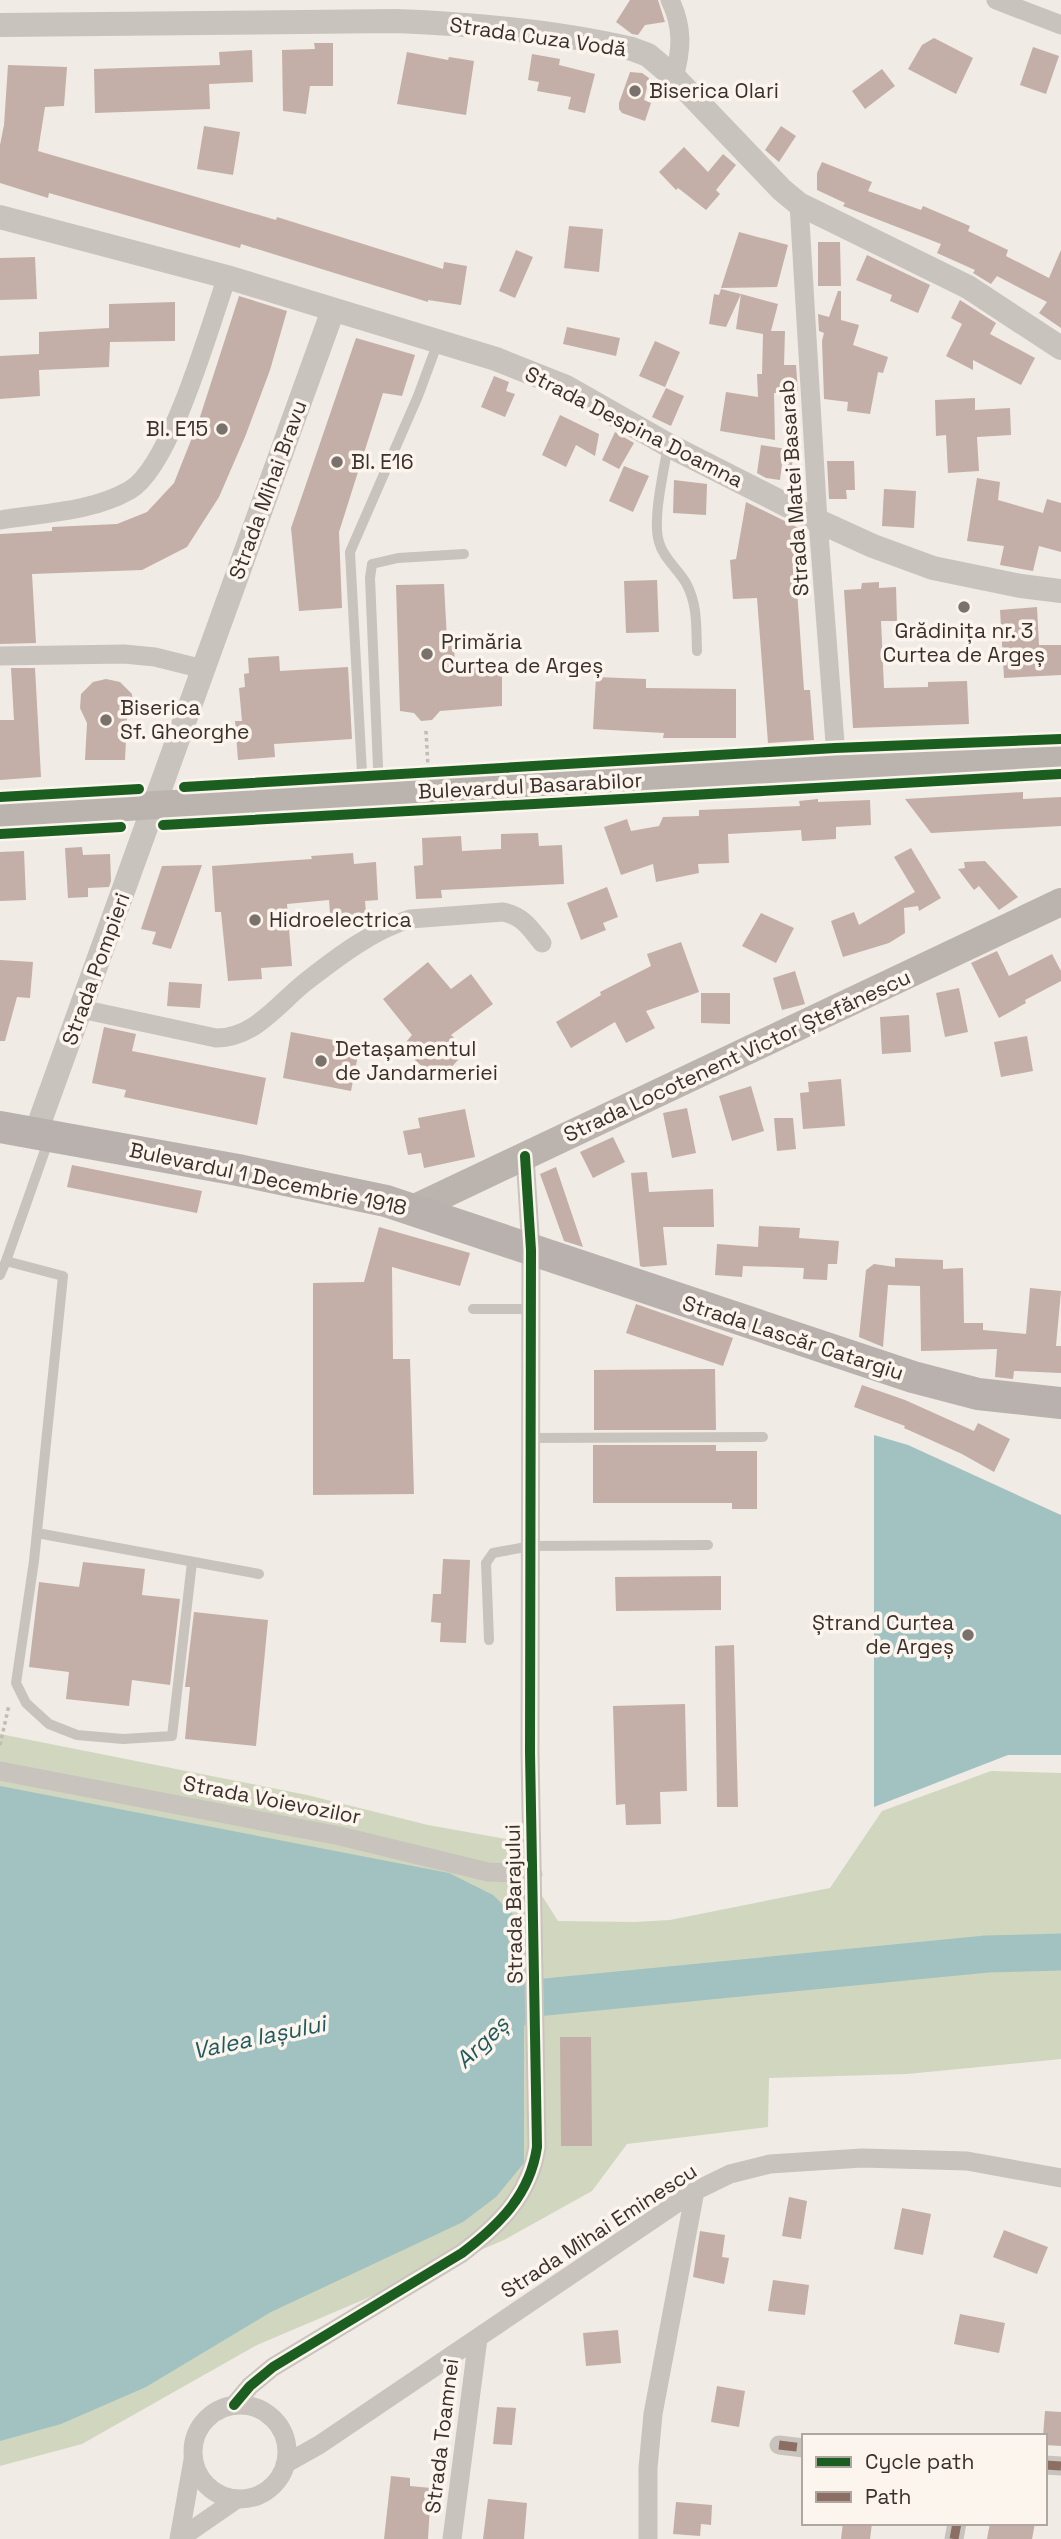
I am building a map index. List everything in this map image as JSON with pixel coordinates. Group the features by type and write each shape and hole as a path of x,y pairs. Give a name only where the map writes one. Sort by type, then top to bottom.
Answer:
{"main road":[{"name":"Bulevardul Basarabilor","path":"0,816 374,788 1061,757"},
{"name":"Strada Locotenent Victor Ștefănescu","path":"413,1209 1061,902"},
{"name":"Bulevardul 1 Decembrie 1918","path":"0,1127 331,1189 413,1209 531,1250"},
{"name":"Strada Lascăr Catargiu","path":"531,1250 913,1377 978,1394 1061,1403"}],"street":[{"path":"670,0 678,17 681,36 681,52 674,77"},
{"path":"996,0 1061,25"},
{"name":"Strada Cuza Vodă","path":"0,25 382,21 455,23 632,49 648,55 674,77 782,190 799,204 968,288 1061,348"},
{"name":"Strada Matei Basarab","path":"799,204 818,522 837,769"},
{"name":"Strada Despina Doamna","path":"0,217 227,277 496,359 545,378 604,407 668,445 818,522 873,546 933,568 999,582 1061,591"},
{"path":"0,520 80,507 104,501 132,489 154,465 170,437 227,277"},
{"name":"Strada Mihai Bravu","path":"155,805 333,310"},
{"path":"0,656 124,654 155,657 203,670"},
{"name":"Strada Pompieri","path":"43,1133 81,1009 155,805"},
{"path":"81,1009 216,1038 228,1038 249,1030 308,980 376,933 396,923 421,918 503,912 523,919 542,943"},
{"name":"Strada Barajului","path":"234,2405 250,2386 273,2367 462,2253 489,2233 522,2194 535,2166 537,2147 530,1752 531,1250 525,1156"},
{"name":"Strada Voievozilor","path":"0,1770 340,1836 488,1872 533,1874"},
{"name":"Strada Mihai Eminescu","path":"285,2464 319,2445 695,2191 730,2174 769,2164 851,2158 967,2161 1061,2178"},
{"path":"648,2539 648,2468 653,2414 695,2191"},
{"name":"Strada Toamnei","path":"452,2539 478,2338"},
{"path":"179,2539 193,2459 193,2444 198,2429 208,2417 220,2409 234,2405 262,2410 273,2418 282,2432 287,2448 285,2464 278,2479 267,2490 253,2497 237,2499 208,2487 198,2474 193,2459"},
{"path":"779,2445 802,2448"},
{"path":"179,2539 237,2499"}],"lane":[{"path":"374,788 350,552 418,396 438,342"},
{"path":"668,445 656,527 659,544 685,581 696,604 697,652"},
{"path":"374,788 370,578 372,564 398,558 464,554"},
{"path":"0,1275 43,1133"},
{"path":"6,1261 62,1276 37,1533 16,1683 26,1703 49,1724 77,1735 123,1739 172,1736 192,1562"},
{"path":"473,1309 531,1309"},
{"path":"531,1438 763,1437"},
{"path":"37,1533 259,1574"},
{"path":"489,1640 486,1563 493,1553 531,1546 708,1545"}],"path":[{"path":"426,731 428,772"},
{"path":"374,788 428,772 441,772"},
{"path":"0,1745 16,1683"}],"green space":[{"path":"0,1734 307,1795 428,1825 506,1839 558,1921 670,1920 830,1888 882,1811 991,1771 1061,1773 1061,2059 907,2074 769,2078 768,2127 627,2144 592,2191 504,2240 257,2345 82,2444 0,2466"}],"water":[{"name":"Ștrand Curtea de Argeș","path":"874,1435 908,1445 1061,1515 1061,1755 1008,1755 874,1807"},
{"name":"Valea Iașului","path":"0,1786 449,1873 493,1895 524,1925 524,2163 496,2197 463,2222 271,2312 146,2387 61,2424 0,2441"}],"building":[{"path":"630,0 658,0 665,22 645,25 638,35 632,34 616,22"},
{"path":"934,38 973,58 956,94 908,69 922,45"},
{"path":"314,43 333,43 333,86 310,86 306,114 283,111 282,50 315,49"},
{"path":"1033,47 1059,56 1046,94 1020,85"},
{"path":"252,50 253,82 209,84 210,109 95,113 94,69 220,65 219,52"},
{"path":"407,52 448,60 449,57 474,61 466,115 397,104"},
{"path":"532,54 560,59 559,65 595,74 585,113 568,109 571,97 537,91 539,82 528,80"},
{"path":"8,65 67,67 64,106 45,107 38,151 276,220 277,217 443,269 444,262 467,266 461,305 428,302 241,244 240,248 49,193 48,198 0,183 0,145"},
{"path":"882,69 895,86 865,109 852,91"},
{"name":"Biserica Olari","path":"630,72 642,73 649,78 644,100 651,103 645,121 622,113 619,109"},
{"path":"204,126 240,132 233,175 197,169"},
{"path":"781,126 796,136 779,162 765,150"},
{"path":"684,147 708,172 723,154 736,165 716,190 720,194 706,210 678,188 676,190 659,172"},
{"path":"822,162 872,182 868,191 921,210 923,206 970,226 968,231 1008,250 1006,256 1049,278 1061,250 1061,328 1039,313 1047,302 997,276 991,284 973,273 975,270 937,253 941,244 843,206 845,203 817,190 817,173"},
{"path":"569,226 603,229 599,272 564,268"},
{"path":"739,232 788,245 777,287 721,288"},
{"path":"818,242 840,242 841,286 818,286"},
{"path":"516,250 533,257 515,298 499,291"},
{"path":"867,255 930,285 918,313 890,301 892,295 856,280"},
{"path":"35,257 37,299 0,300 0,258"},
{"path":"721,289 741,294 726,327 709,324 714,294 719,295"},
{"path":"838,291 841,291 841,320 859,325 853,345 888,357 883,373 878,372 870,414 847,411 848,402 824,399 824,333 819,331 818,314 829,317"},
{"path":"741,294 778,304 771,331 785,331 784,365 796,365 798,392 774,393 775,440 720,431 726,392 758,397 757,374 762,374 763,334 736,329"},
{"name":"Bl. E15","path":"239,296 287,311 270,370 245,437 219,497 187,547 142,570 32,574 36,643 0,644 0,534 52,531 52,527 117,524 147,512 174,483 199,420"},
{"path":"960,300 996,323 990,334 1035,358 1021,385 973,360 973,370 946,356 962,324 951,318"},
{"path":"175,302 175,341 110,342 109,367 39,370 40,396 0,399 0,356 39,354 39,332 109,328 109,304"},
{"path":"567,327 620,338 616,356 563,344"},
{"name":"Bl. E16","path":"356,338 415,355 402,396 383,393 339,532 342,608 299,611 291,528"},
{"path":"655,341 680,352 665,387 639,376"},
{"path":"494,376 509,382 506,391 515,394 505,417 481,407"},
{"path":"666,388 684,396 671,426 652,417"},
{"path":"975,398 975,410 1010,408 1011,435 977,437 979,471 948,473 946,435 936,436 935,400"},
{"path":"560,415 599,434 595,456 576,445 566,467 542,455"},
{"path":"615,432 634,443 619,469 602,460"},
{"path":"761,445 794,450 792,465 782,464 780,480 766,478 757,473"},
{"path":"827,461 854,461 855,490 846,490 847,499 829,499"},
{"path":"624,466 649,476 633,512 609,501"},
{"path":"977,478 1000,482 998,500 1043,513 1047,499 1061,503 1061,552 1039,546 1033,571 1000,565 1004,546 967,541"},
{"path":"674,480 707,484 706,515 673,513"},
{"path":"884,489 916,491 914,528 882,526"},
{"path":"746,502 807,532 806,553 794,547 804,690 810,690 814,740 768,743 757,598 733,599 730,560 736,559"},
{"path":"657,580 659,632 626,633 624,581"},
{"path":"879,582 879,588 896,587 897,621 881,621 884,688 928,687 928,682 967,681 969,724 853,728 844,590 861,589 862,583"},
{"name":"Primăria Curtea de Argeș","path":"444,584 447,640 454,641 455,669 502,666 502,706 440,711 432,720 421,721 414,713 400,711 396,585"},
{"path":"1037,607 1039,645 1061,645 1061,675 1004,678 1000,610"},
{"path":"279,656 280,671 348,667 352,739 274,744 275,757 238,760 235,721 242,721 239,688 245,687 244,674 249,673 248,658"},
{"path":"11,668 35,668 41,777 0,780 0,720 14,720"},
{"path":"596,677 646,679 646,688 736,689 736,738 663,738 664,733 593,729"},
{"name":"Biserica Sf. Gheorghe","path":"106,679 120,682 132,694 133,706 127,718 125,760 85,760 87,723 80,708 81,694 93,682"},
{"path":"1023,792 1023,799 1061,797 1061,826 931,833 905,799"},
{"path":"818,799 818,802 870,800 871,825 836,827 836,839 802,841 801,830 728,834 729,863 698,864 699,873 656,882 653,864 621,875 604,827 627,819 631,831 659,826 663,817 699,816 699,810 800,806 799,801"},
{"path":"538,833 539,846 562,845 564,884 441,890 442,898 416,899 414,866 423,865 422,838 461,836 462,851 501,849 501,834"},
{"path":"82,847 83,855 110,854 111,881 109,887 88,888 88,897 68,898 65,848"},
{"path":"911,848 941,898 919,911 918,906 904,908 905,933 889,943 843,957 831,921 854,912 859,925 915,892 894,857"},
{"path":"24,851 26,900 0,901 0,852"},
{"name":"Hidroelectrica","path":"353,853 354,864 376,862 378,900 365,901 367,924 339,927 341,913 330,913 329,900 287,904 292,966 261,968 262,979 228,981 221,912 215,912 212,866 312,859 311,856"},
{"path":"985,861 1018,897 999,910 979,886 974,890 958,869 965,868 964,862"},
{"path":"202,865 171,949 152,944 156,932 141,929 162,866"},
{"path":"607,887 618,917 603,923 606,930 581,940 567,903"},
{"path":"761,913 794,928 776,963 742,946"},
{"path":"681,942 699,992 646,1011 655,1028 626,1043 615,1022 571,1048 556,1022 601,995 600,992 651,966 647,954"},
{"path":"997,951 1009,976 1052,954 1061,971 1061,981 1025,1000 1026,1003 999,1018 971,963"},
{"path":"0,960 33,962 30,998 17,997 5,1041 0,1041"},
{"path":"428,962 451,989 471,974 493,1004 451,1035 467,1050 439,1081 401,1048 412,1035 383,999"},
{"path":"795,971 805,1004 782,1010 773,978"},
{"path":"169,982 202,984 200,1008 167,1006"},
{"path":"959,988 968,1032 945,1037 936,993"},
{"path":"701,993 730,993 730,1024 701,1023"},
{"path":"909,1015 911,1052 882,1054 880,1017"},
{"path":"104,1027 136,1034 132,1051 266,1078 257,1125 124,1097 126,1090 92,1083"},
{"name":"Detașamentul de Jandarmeriei","path":"291,1032 360,1045 351,1091 283,1078"},
{"path":"1027,1036 1033,1071 1001,1077 994,1042"},
{"path":"841,1079 845,1126 803,1129 800,1093 809,1092 808,1082"},
{"path":"751,1086 764,1131 732,1141 719,1096"},
{"path":"687,1108 696,1153 672,1158 663,1113"},
{"path":"465,1109 475,1157 424,1168 421,1153 408,1155 403,1131 420,1128 418,1118"},
{"path":"774,1118 793,1118 796,1149 777,1151"},
{"path":"613,1137 625,1162 593,1178 580,1152"},
{"path":"72,1165 202,1191 197,1213 67,1187"},
{"path":"556,1167 583,1247 564,1241 540,1174"},
{"path":"647,1172 649,1192 713,1189 714,1227 663,1227 667,1265 640,1266 631,1173"},
{"path":"759,1226 800,1228 799,1238 839,1241 837,1264 828,1264 827,1280 803,1279 804,1268 743,1266 742,1277 715,1275 717,1244 758,1247"},
{"path":"379,1227 470,1253 460,1286 392,1267 393,1359 410,1359 414,1494 313,1495 313,1283 364,1282"},
{"path":"895,1258 943,1260 943,1269 963,1268 964,1323 983,1323 983,1330 1026,1334 1030,1288 1061,1291 1056,1346 1061,1346 1061,1373 1014,1371 1013,1379 995,1377 997,1349 921,1351 920,1286 888,1285 883,1347 859,1337 866,1270 874,1264 895,1267"},
{"path":"636,1304 733,1338 723,1366 626,1333"},
{"path":"715,1369 716,1430 594,1430 594,1370"},
{"path":"862,1385 905,1400 974,1431 978,1423 1010,1439 994,1472 962,1454 904,1428 905,1426 854,1407"},
{"path":"593,1445 716,1445 716,1451 757,1451 757,1509 732,1509 732,1503 593,1503"},
{"path":"443,1559 470,1560 466,1643 440,1642 441,1623 431,1622 433,1594 441,1594"},
{"path":"83,1562 145,1569 142,1595 180,1599 170,1685 132,1680 129,1706 66,1699 69,1672 29,1667 39,1582 79,1587"},
{"path":"721,1576 721,1610 616,1611 615,1577"},
{"path":"194,1612 268,1620 256,1746 185,1739 190,1687 185,1687"},
{"path":"734,1645 738,1807 717,1807 715,1646"},
{"path":"685,1704 687,1791 660,1792 661,1824 626,1825 625,1804 616,1805 613,1706"},
{"path":"560,2037 591,2037 592,2146 561,2146"},
{"path":"789,2197 807,2201 801,2239 782,2236"},
{"path":"902,2208 931,2214 923,2255 894,2249"},
{"path":"1004,2230 1048,2247 1037,2274 993,2257"},
{"path":"700,2231 725,2235 722,2257 729,2258 724,2284 693,2277"},
{"path":"773,2280 809,2285 805,2315 768,2311"},
{"path":"960,2314 1005,2323 999,2353 954,2344"},
{"path":"618,2330 621,2363 586,2366 583,2333"},
{"path":"717,2386 745,2391 739,2427 711,2422"},
{"path":"497,2407 516,2408 512,2445 493,2444"},
{"path":"1045,2411 1061,2412 1061,2446 1047,2445 1047,2434 1043,2434"},
{"path":"391,2476 410,2478 410,2486 431,2488 428,2539 384,2539"},
{"path":"488,2499 527,2503 524,2539 483,2539"},
{"path":"676,2502 712,2505 711,2525 701,2524 700,2536 673,2534"},
{"path":"843,2525 872,2525 870,2539 841,2539"},
{"path":"990,2525 1035,2525 1032,2539 987,2539"}],"waterway":[{"name":"Argeș","path":"502,2022 525,1999 987,1954 1061,1952"}],"marked path":[{"path":"779,2445 802,2448"},
{"path":"1047,2465 1061,2466"},
{"path":"954,2539 957,2525"}],"cycle path":[{"path":"184,787 835,748 1061,739"},
{"path":"163,825 1061,774"},
{"path":"0,797 139,789"},
{"path":"0,834 121,827"},
{"path":"234,2405 250,2386 273,2367 476,2242 500,2220 520,2194 528,2180 537,2147 530,1752 531,1250 525,1156"}],"place":[{"name":"Biserica Olari","path":"635,91"},
{"name":"Bl. E15","path":"222,429"},
{"name":"Bl. E16","path":"337,462"},
{"name":"Grădinița nr. 3 Curtea de Argeș","path":"964,607"},
{"name":"Primăria Curtea de Argeș","path":"427,654"},
{"name":"Biserica Sf. Gheorghe","path":"106,720"},
{"name":"Hidroelectrica","path":"255,920"},
{"name":"Detașamentul de Jandarmeriei","path":"321,1061"},
{"name":"Ștrand Curtea de Argeș","path":"968,1635"}]}
